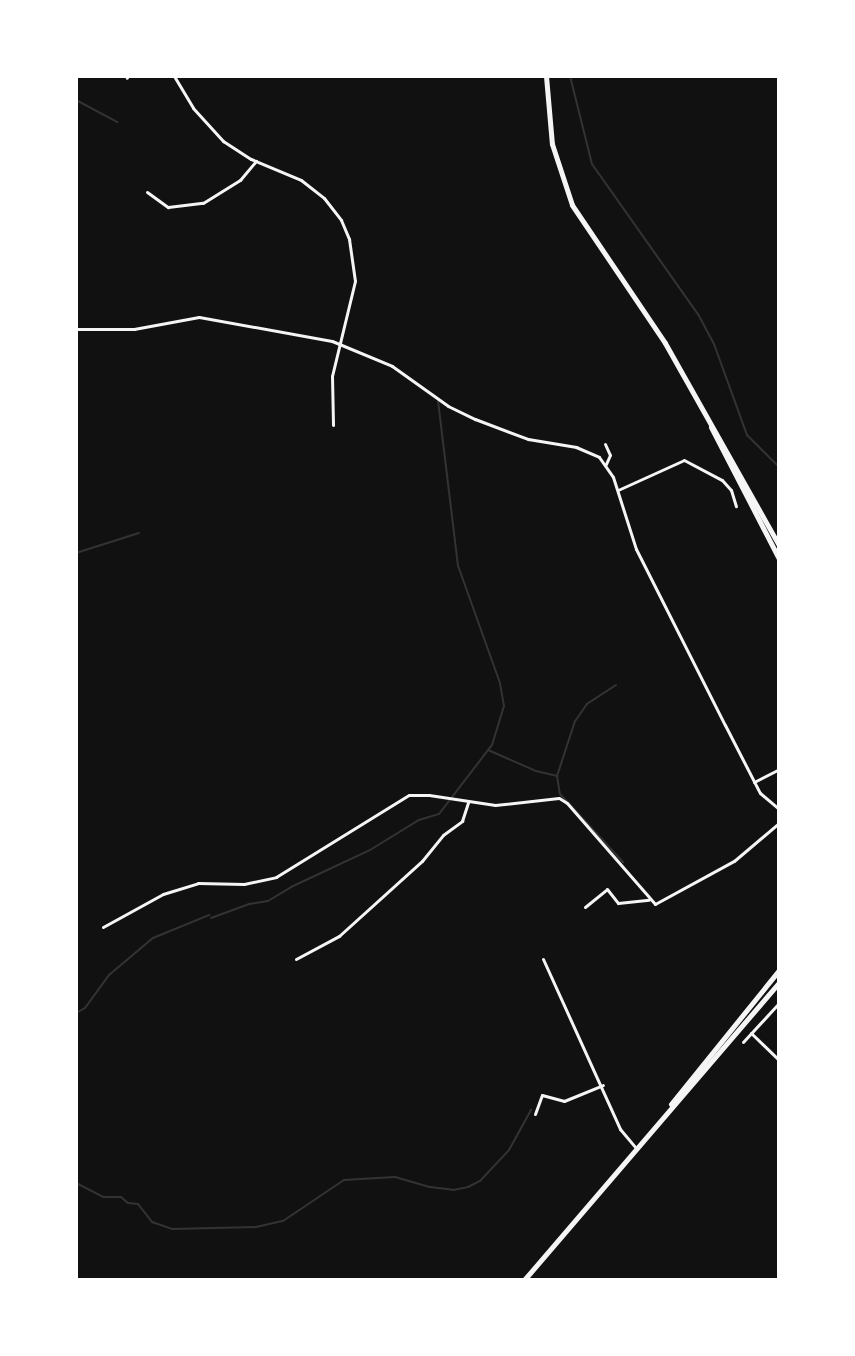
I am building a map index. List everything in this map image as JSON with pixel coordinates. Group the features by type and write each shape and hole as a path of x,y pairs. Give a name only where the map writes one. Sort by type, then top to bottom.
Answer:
{"main road":[{"path":"546,76 552,144 568,196 593,240 656,328 779,545"},
{"path":"702,408 779,559"},
{"path":"659,1121 779,970"},
{"path":"524,1280 779,983"}],"street":[{"path":"174,76 193,108 211,129 230,146 256,161 309,186 324,198 341,220 351,250 355,281 332,379 333,426"},
{"path":"147,192 168,207 204,203 232,187 256,161"},
{"path":"76,329 134,329 188,317 206,317 339,343 392,366 448,406 475,419 528,439 586,450 606,464 618,490 636,549 754,782 763,797 779,808"},
{"path":"605,444 610,455 606,464"},
{"path":"618,490 684,460 722,480 731,490 736,506"},
{"path":"754,782 779,770"},
{"path":"103,927 163,894 198,883 244,884 276,877 403,796 429,794 468,802 506,805 559,798 567,803 649,900 655,904 715,873 748,851 779,823"},
{"path":"296,959 339,936 422,862 443,835 462,821 468,802"},
{"path":"584,907 607,889 618,903 649,900"},
{"path":"543,958 602,1085 620,1130 636,1148"},
{"path":"743,1042 779,1003"},
{"path":"751,1033 779,1060"},
{"path":"535,1114 542,1095 564,1101 602,1085"}],"waterway":[{"path":"570,76 592,164 698,314 714,344 747,435 779,467"},
{"path":"76,100 117,122"},
{"path":"211,918 249,904 268,901 291,887 370,850 419,820 439,814 492,745 504,706 500,683 458,566 438,401"},
{"path":"76,553 139,533"},
{"path":"616,685 587,704 575,721 557,776 560,794 623,862"},
{"path":"488,750 536,771 557,776"},
{"path":"76,1013 85,1008 109,975 153,938 209,915"},
{"path":"76,1183 104,1197 121,1197 128,1203 138,1204 152,1222 172,1229 256,1227 283,1221 344,1180 395,1177 430,1187 453,1190 468,1187 480,1181 509,1150 531,1110"}]}
